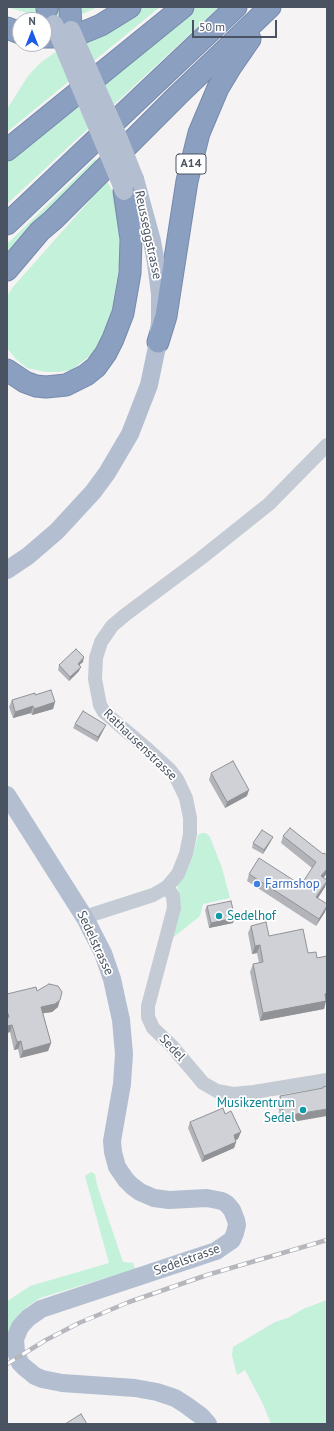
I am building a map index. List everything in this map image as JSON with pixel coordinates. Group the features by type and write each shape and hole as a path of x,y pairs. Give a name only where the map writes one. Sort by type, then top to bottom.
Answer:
{"highway":[{"path":"57,7 71,30"},
{"path":"52,37 77,35 112,19 130,7"},
{"path":"7,150 182,7"},
{"path":"7,224 236,7"},
{"path":"7,270 40,231 270,7"},
{"name":"A14","path":"158,342 166,316 187,181 204,121 218,88 234,62 256,31 278,7"},
{"path":"7,370 25,382 36,386 46,387 66,385 96,367 106,353 123,313 130,279 130,185"},
{"path":"7,279 46,233 53,220"}],"main road":[{"name":"Reusseggstrasse","path":"7,570 28,556 66,523 93,492 107,473 130,434 149,384 158,342 160,303 156,263 145,212 130,185 57,7"},
{"name":"Reusseggstrasse","path":"7,555 60,513 78,494 101,463 119,430 132,400 146,345 149,325 149,290 145,252 133,208 130,185 117,134 71,30"},
{"name":"Sedelstrasse","path":"7,795 85,918 108,964 122,1020 124,1054 123,1075 112,1141 113,1152 118,1168 126,1180 140,1192 154,1198 169,1200 207,1198 222,1201 232,1210 236,1220 236,1230 232,1240 216,1252 41,1309 28,1318 20,1327 15,1339 16,1352 24,1367 35,1376 42,1379 62,1383 135,1388 157,1392 175,1398 201,1416 208,1424"}],"street":[{"name":"Rathausenstrasse","path":"85,918 153,895 167,887 178,874 186,854 190,834 190,818 186,798 179,783 170,770 104,712 100,705 95,679 96,658 101,642 112,626 125,615 200,559 269,504 327,445"},
{"name":"Sedel","path":"167,887 173,896 174,908 148,1006 148,1016 153,1028 171,1045 203,1083 216,1091 233,1094 254,1092 327,1080"}],"green space":[{"path":"7,7 98,7 80,15 52,17 52,12 24,12"},
{"path":"141,7 160,7 7,132 7,109 28,76 39,64 54,53 91,38 118,24"},
{"path":"192,7 219,7 7,204 7,162"},
{"path":"95,159 102,162 7,260 7,244"},
{"path":"107,181 115,196 121,254 111,315 102,337 91,355 71,370 46,372 27,368 15,358 7,348 7,296 13,287"},
{"path":"206,833 210,837 222,868 230,898 203,904 200,916 170,940 179,892 177,885 188,868 198,835"},
{"path":"91,1172 95,1174 97,1185 123,1262 133,1263 135,1269 40,1298 20,1313 7,1336 7,1302 9,1300 30,1286 109,1263 85,1176"},
{"path":"327,1300 327,1424 271,1424 263,1404 245,1370 237,1375 232,1355 233,1347 275,1322 288,1318 303,1309"}],"building":[{"path":"76,649 84,657 78,664 81,667 70,677 59,665"},
{"path":"51,690 55,702 34,709 33,706 15,712 12,700"},
{"path":"83,711 106,725 98,737 75,724"},
{"path":"233,761 249,790 227,802 211,773"},
{"path":"290,828 323,854 324,853 327,855 327,869 321,876 327,881 316,897 327,904 327,906 319,919 249,874 259,858 301,885 316,862 283,836"},
{"path":"262,830 273,837 264,850 253,843"},
{"name":"Sedelhof","path":"231,901 235,918 211,923 207,906"},
{"path":"266,922 269,936 303,929 308,953 316,952 317,958 327,956 326,1001 263,1013 253,964 263,962 260,945 255,946 251,926"},
{"path":"49,984 58,986 62,992 60,1000 55,1004 41,1007 51,1043 23,1051 21,1041 17,1042 12,1025 7,1026 7,1018 9,1017 7,1011 7,994 36,987 37,991"},
{"name":"Musikzentrum Sedel","path":"327,1086 327,1109 284,1116 280,1096"},
{"path":"223,1108 225,1114 231,1111 241,1132 234,1135 236,1142 204,1156 190,1122"},
{"path":"81,1414 87,1424 65,1424"}],"railway":[{"path":"7,1364 46,1340 79,1323 129,1302 207,1275 327,1240"}],"place":[{"name":"Farmshop","path":"257,884"},
{"name":"Sedelhof","path":"219,916"},
{"name":"Musikzentrum Sedel","path":"303,1110"}]}
